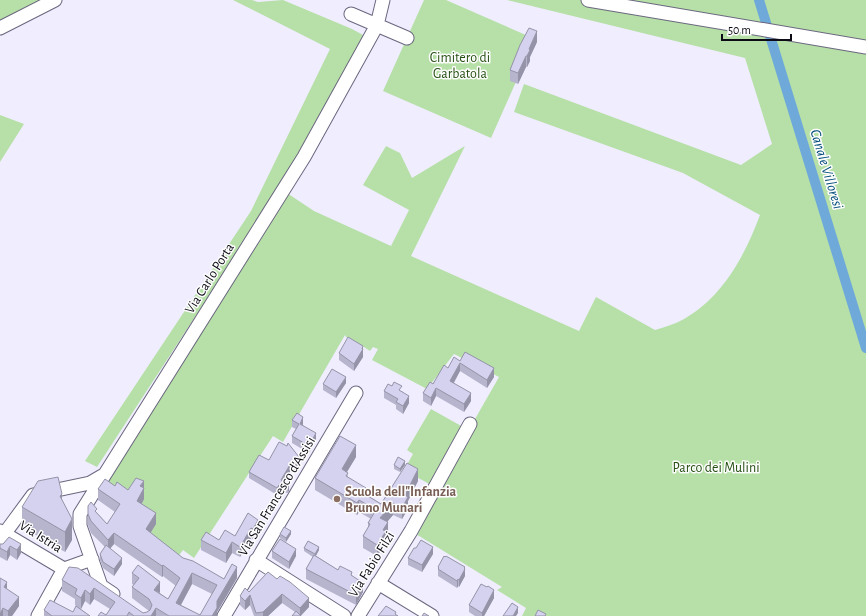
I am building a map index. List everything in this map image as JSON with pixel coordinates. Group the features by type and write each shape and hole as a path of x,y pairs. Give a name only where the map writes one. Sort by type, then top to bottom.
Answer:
{"street":[{"path":"0,28 55,0"},
{"path":"379,20 383,0"},
{"path":"379,20 393,0"},
{"path":"588,0 866,47"},
{"path":"351,14 379,20 407,38"},
{"name":"Via Carlo Porta","path":"101,586 80,526 80,514 304,157 379,20"},
{"name":"Via San Francesco d'Assisi","path":"224,616 356,393"},
{"name":"Via Fabio Filzi","path":"358,616 411,531 470,424"},
{"path":"0,546 5,538 3,532 33,494 90,483 104,475"},
{"name":"Via Istria","path":"3,532 64,570"},
{"path":"38,616 64,570 92,559"},
{"path":"256,560 344,616"},
{"path":"64,570 81,572 126,603"},
{"path":"378,583 432,616"}],"green space":[{"path":"0,0 44,0 0,23"},
{"path":"233,0 252,0 258,2 283,0 365,36 287,176 97,467 85,461 251,211 330,49"},
{"name":"Cimitero di Garbatola","path":"424,0 446,0 535,39 491,138 383,91"},
{"name":"Parco dei Mulini","path":"507,0 866,0 866,616 522,616 526,608 497,590 502,587 411,531 499,377 454,354 427,389 372,360 378,349 373,347 370,351 345,335 283,442 273,436 194,558 183,550 174,562 103,482 287,193 314,211 391,246 409,210 363,185 386,146 400,153 412,178 465,146 411,256 579,331 596,297 655,330 674,324 698,310 721,287 740,260 760,215 683,173 514,112 524,84 741,165 772,144 745,58"},
{"path":"0,115 24,124 0,162"},
{"path":"431,409 463,427 431,485 404,470 413,454 407,450"}],"building":[{"path":"529,28 537,31 529,49 530,50 518,73 510,70"},
{"path":"348,337 363,346 363,349 354,364 339,353"},
{"path":"465,352 494,368 487,380 460,363 450,381 471,393 464,404 436,388 431,398 423,393 430,382 433,384 444,365 448,368 454,357 460,361"},
{"path":"332,369 346,377 336,392 323,384"},
{"path":"394,382 402,386 399,390 409,396 403,406 396,402 398,399 384,391 388,384 392,386"},
{"path":"297,413 303,417 300,424 316,433 309,446 292,436 299,424 292,420"},
{"path":"340,436 356,445 342,469 348,473 346,476 366,488 363,493 381,504 407,463 418,469 405,495 408,497 402,508 393,503 380,518 388,522 383,530 386,531 377,545 363,536 370,524 368,523 376,510 359,500 357,503 315,478"},
{"path":"279,442 287,446 288,443 299,457 294,465 291,463 281,480 289,484 288,486 279,485 277,488 249,472 259,455 269,460"},
{"path":"398,457 405,461 400,469 394,465"},
{"path":"58,477 62,494 60,496 72,519 65,532 22,507 38,481"},
{"path":"136,478 144,481 140,486 144,488 137,501 156,513 146,529 183,558 193,561 224,579 232,564 237,567 217,601 217,608 212,616 169,616 156,608 151,616 134,616 129,612 127,616 98,616 101,612 106,615 115,602 94,588 90,594 85,590 81,598 75,594 77,589 62,580 69,567 78,568 143,613 150,610 152,605 149,599 132,587 139,578 132,573 138,565 160,582 154,590 168,599 180,578 114,533 108,540 91,521 88,514 88,506 91,502 97,509 95,511 107,524 120,504 98,489 105,479 115,486 117,482 128,490","holes":["192,573 217,585 200,615 176,603"]},
{"path":"248,513 258,520 253,529 251,528 240,547 232,542 226,553 201,540 206,532 219,540 225,530 235,536"},
{"path":"284,527 291,531 286,538 280,534"},
{"path":"9,537 21,544 17,550 10,546 7,552 0,548 0,544 3,544"},
{"path":"280,539 296,549 289,562 272,551"},
{"path":"421,540 433,547 422,565 408,558"},
{"path":"308,541 319,547 315,554 304,548"},
{"path":"106,545 122,558 114,569 103,562 100,554"},
{"path":"314,555 338,570 340,566 352,572 351,575 363,583 356,595 306,569"},
{"path":"444,556 465,567 459,580 458,579 457,581 438,569"},
{"path":"268,572 277,579 280,576 290,582 309,598 300,608 282,594 263,612 256,613 250,595 245,601 240,596 245,588 249,592"},
{"path":"0,578 7,582 4,587 19,597 8,611 3,608 0,614"},
{"path":"481,584 494,590 482,613 469,605"},
{"path":"50,600 73,612 76,606 90,616 52,616 44,610"},
{"path":"512,603 518,607 513,616 503,616"},
{"path":"386,606 396,612 395,614 398,616 378,616"},
{"path":"538,610 546,614 545,616 535,616"},
{"path":"296,611 301,616 292,616"},
{"path":"424,613 429,616 422,616"}],"waterway":[{"name":"Canale Villoresi","path":"759,0 866,348"}],"place":[{"name":"Scuola dell\"Infanzia Bruno Munari","path":"337,499"}]}
